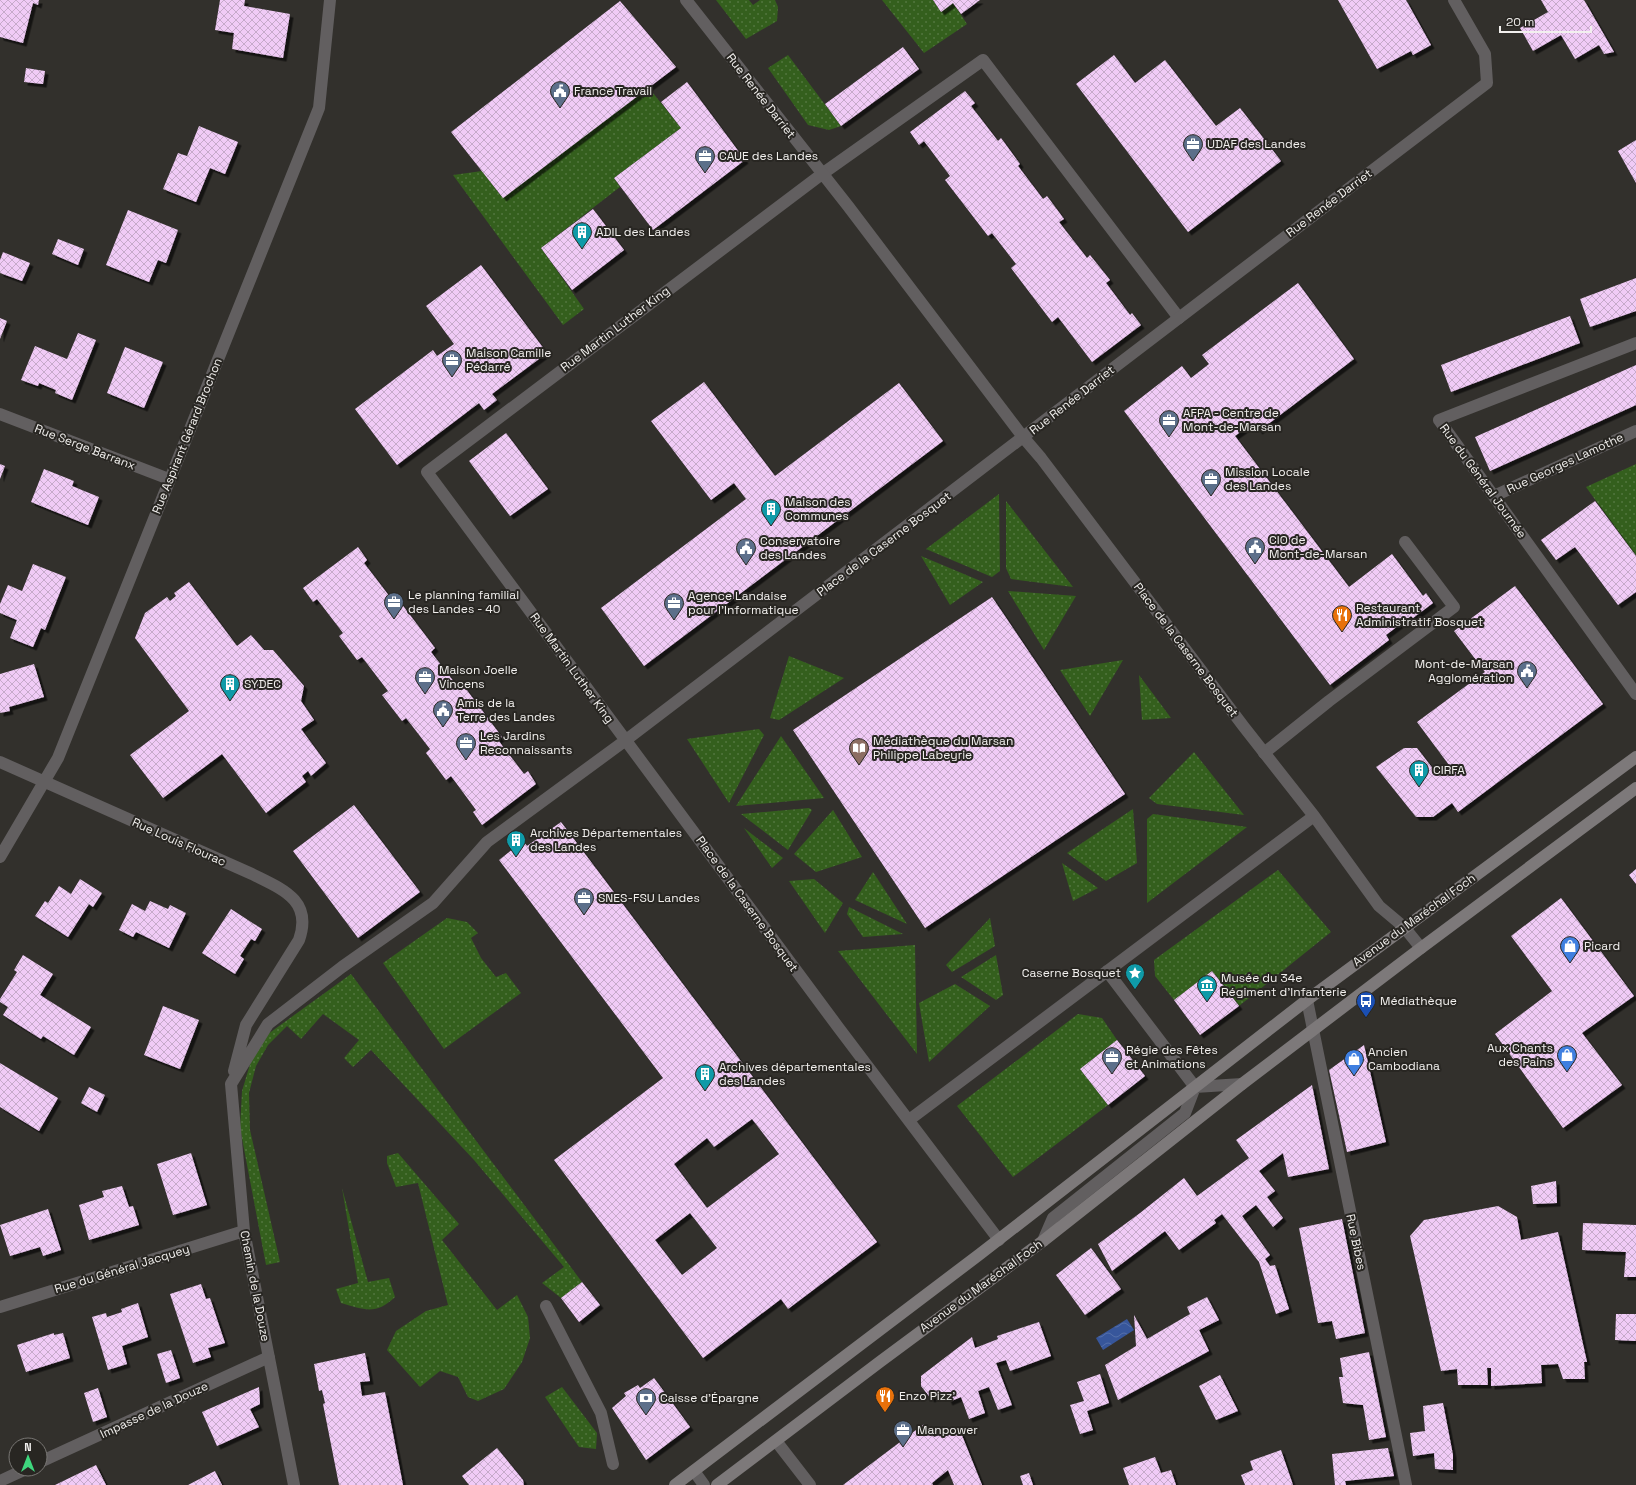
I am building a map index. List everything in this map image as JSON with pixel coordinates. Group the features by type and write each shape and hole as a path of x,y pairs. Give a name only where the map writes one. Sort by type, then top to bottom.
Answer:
{"main road":[{"name":"Avenue du Maréchal Foch","path":"675,1485 999,1240 1307,1000 1636,757"},
{"name":"Avenue du Maréchal Foch","path":"717,1485 1043,1241 1242,1084 1421,948 1636,788"}],"street":[{"name":"Rue Aspirant Gérard Brochon","path":"0,858 58,758 319,108 330,0"},
{"name":"Rue Renée Darriet","path":"686,0 848,206 1023,437 1487,83 1485,54 1454,0"},
{"path":"822,174 983,60 1179,318"},
{"name":"Rue Martin Luther King","path":"626,740 427,472 822,174"},
{"name":"Rue du Général Journée","path":"1636,343 1439,420 1636,694"},
{"name":"Rue Serge Barranx","path":"0,414 169,480"},
{"name":"Rue Georges Lamothe","path":"1494,496 1636,431"},
{"name":"Place de la Caserne Bosquet","path":"999,1240 838,1027 626,740 1023,437 1041,458 1264,753 1314,816 1379,906 1404,928 1421,948"},
{"path":"1264,753 1329,701 1454,607 1405,542"},
{"path":"230,1084 268,1024 357,956 433,903 487,842 626,740"},
{"name":"Rue Louis Flourac","path":"0,762 252,874 285,891 297,902 303,915"},
{"path":"909,1120 1314,816"},
{"name":"Chemin de la Douze","path":"294,1485 244,1230 230,1084 246,1025 299,940 304,927 303,915"},
{"path":"1107,971 1195,1087"},
{"name":"Rue Bibes","path":"1307,1000 1406,1485"},
{"path":"1195,1087 1242,1084"},
{"path":"1043,1241 1053,1218 1185,1113 1195,1087"},
{"name":"Rue du Général Jacquey","path":"0,1307 244,1230"},
{"path":"546,1306 601,1413 613,1464"},
{"name":"Impasse de la Douze","path":"48,1458 269,1357"},
{"path":"776,1441 810,1485"},
{"path":"694,1471 704,1485"}],"green space":[{"path":"716,0 749,0 753,5 760,0 775,0 778,7 777,21 746,39"},
{"path":"882,0 933,0 941,12 953,3 967,24 924,53"},
{"path":"788,55 841,126 829,130 808,125 768,68"},
{"path":"649,88 681,128 614,178 620,187 541,248 584,309 563,325 453,175 482,171 501,196"},
{"path":"1636,464 1636,556 1586,487"},
{"path":"999,494 1000,571 992,577 926,549"},
{"path":"1006,501 1073,587 1011,579 1006,568"},
{"path":"921,556 983,582 950,605"},
{"path":"1008,591 1076,596 1044,650"},
{"path":"789,656 844,678 779,720 770,718"},
{"path":"1123,660 1090,716 1060,670"},
{"path":"1139,675 1171,718 1142,720"},
{"path":"759,729 764,735 729,803 687,739"},
{"path":"781,736 824,798 736,806"},
{"path":"1194,752 1244,815 1157,804 1149,798"},
{"path":"809,808 812,810 788,850 741,814"},
{"path":"1133,809 1137,863 1106,881 1067,853"},
{"path":"833,810 862,857 816,872 794,854"},
{"path":"1153,814 1247,827 1147,903 1147,819"},
{"path":"744,828 783,858 772,868"},
{"path":"1062,863 1098,888 1073,901"},
{"path":"1278,870 1331,932 1239,1006 1212,971 1174,1000 1155,976 1154,960"},
{"path":"873,872 907,924 855,900"},
{"path":"814,879 843,903 825,933 789,881"},
{"path":"849,907 903,934 863,937 847,914"},
{"path":"447,918 467,922 478,933 471,938 481,958 496,977 506,973 521,993 444,1049 383,963"},
{"path":"990,918 995,946 952,972 946,965"},
{"path":"915,945 917,1054 838,951"},
{"path":"996,955 1003,995 996,1000 961,977"},
{"path":"351,974 582,1282 561,1298 542,1283 564,1267 474,1160 371,1050 353,1067 344,1058 359,1040 323,1014 301,1039 287,1026 268,1045 256,1066 249,1093 250,1130 280,1262 266,1265 240,1128 242,1091 251,1061 268,1034"},
{"path":"955,984 990,1006 929,1062 919,1003"},
{"path":"1078,1014 1102,1018 1117,1040 1080,1069 1108,1105 1013,1177 957,1106"},
{"path":"398,1153 459,1224 442,1240 497,1310 517,1295 528,1317 530,1338 522,1362 504,1389 478,1401 468,1397 458,1377 440,1371 420,1387 387,1350 396,1331 426,1311 448,1305 418,1183 396,1187 387,1163 387,1156"},
{"path":"342,1188 368,1282 389,1278 395,1297 382,1307 376,1309 357,1308 341,1303 336,1289 358,1283"},
{"path":"562,1387 597,1433 596,1449 579,1447 545,1397"}],"water":[{"path":"1127,1319 1134,1330 1103,1350 1096,1338"}],"building":[{"path":"0,0 39,0 38,5 33,3 23,43 0,37"},
{"path":"220,0 245,0 244,6 290,14 283,58 232,49 234,33 215,30"},
{"path":"933,0 980,0 961,14 953,3 941,12"},
{"path":"1338,0 1406,0 1431,45 1413,55 1411,51 1377,69"},
{"path":"1541,0 1584,0 1614,52 1604,54 1599,45 1575,59 1561,35 1533,51 1520,28 1548,12"},
{"path":"620,1 676,67 503,198 451,132"},
{"path":"903,47 919,69 841,126 825,104"},
{"path":"1114,55 1135,83 1165,60 1216,126 1240,108 1281,161 1188,232 1076,84"},
{"path":"26,68 45,71 43,84 24,82"},
{"path":"687,82 745,160 653,230 614,178 681,128 661,102"},
{"path":"965,91 975,103 971,106 998,141 1001,138 1020,164 1018,166 1043,199 1047,196 1064,219 1059,222 1087,258 1090,255 1110,280 1106,283 1130,315 1132,313 1141,325 1092,362 1058,317 1052,322 1011,268 1016,264 992,233 988,236 945,180 950,176 924,141 919,145 910,132"},
{"path":"199,126 238,142 225,174 210,168 196,202 163,189 178,153 187,156"},
{"path":"1636,140 1636,183 1618,151"},
{"name":"ADIL des Landes","path":"593,209 624,250 572,290 541,248"},
{"path":"128,210 178,230 166,263 158,260 149,282 106,265"},
{"path":"58,239 84,249 78,265 52,254"},
{"path":"3,252 30,263 22,281 0,273 0,260"},
{"path":"481,265 547,353 492,394 497,400 484,410 479,403 397,465 355,409 433,350 437,356 454,344 426,306"},
{"path":"1636,278 1636,311 1590,327 1580,299"},
{"path":"1298,283 1354,359 1259,431 1253,423 1235,436 1349,587 1392,554 1423,596 1426,593 1433,603 1413,618 1411,616 1386,635 1389,640 1330,685 1124,411 1182,366 1191,378 1209,364 1202,355"},
{"path":"1570,316 1580,343 1451,392 1441,365"},
{"path":"0,318 7,321 0,339"},
{"path":"78,333 96,340 72,400 55,393 56,390 39,383 38,386 21,380 35,346 67,359"},
{"path":"125,347 163,362 144,408 107,393"},
{"path":"1636,365 1636,405 1490,471 1475,437"},
{"name":"Maison des Communes","path":"704,382 775,476 899,383 943,441 644,666 601,608 746,499 734,483 711,500 651,421"},
{"path":"506,433 548,489 510,516 469,461"},
{"path":"0,464 5,466 0,479"},
{"path":"44,469 74,481 72,486 99,497 88,525 31,502"},
{"path":"1595,501 1636,556 1636,592 1618,605 1575,547 1556,560 1541,540"},
{"path":"358,547 367,560 364,563 390,597 394,594 435,648 431,652 459,689 463,685 502,737 498,740 524,774 528,771 536,784 482,825 473,812 476,810 451,776 446,780 426,753 430,749 406,718 402,721 382,695 388,691 362,657 357,660 339,636 343,633 317,599 313,602 303,588"},
{"path":"33,564 66,577 45,630 41,628 33,647 10,638 17,620 0,613 0,604 8,585 22,591"},
{"name":"SYDEC","path":"189,582 237,646 251,635 264,650 273,650 304,686 301,701 314,720 301,729 326,763 311,776 308,771 302,776 306,782 266,813 222,754 163,798 130,755 189,711 135,638 145,613 167,597 170,601 176,596 174,593"},
{"name":"Mont-de-Marsan Agglomération","path":"1515,586 1603,704 1458,812 1452,803 1433,817 1416,817 1376,767 1404,748 1417,748 1437,774 1449,765 1417,722 1485,672 1454,631"},
{"name":"Médiathèque du Marsan Philippe Labeyrie","path":"992,597 1125,794 925,928 793,730"},
{"path":"34,664 44,697 9,707 10,711 0,713 0,674"},
{"path":"354,805 420,892 358,938 293,851"},
{"name":"Archives départementales des Landes","path":"561,822 877,1242 788,1309 781,1299 703,1358 554,1160 663,1078 499,860 523,841 527,846","holes":["752,1119 779,1154 707,1208 674,1164 707,1138 714,1147","690,1213 717,1248 682,1275 655,1240"]},
{"path":"1636,869 1636,884 1629,875"},
{"path":"80,879 102,893 93,907 89,904 68,937 35,916 45,901 48,903 59,886 71,894"},
{"path":"1561,898 1634,996 1582,1033 1622,1085 1563,1128 1495,1034 1552,991 1511,936"},
{"path":"150,901 168,909 170,905 186,913 169,948 136,932 133,937 119,930 132,904 145,911"},
{"path":"231,909 262,929 255,941 251,939 240,956 244,959 235,974 202,953"},
{"path":"23,955 53,974 40,995 91,1027 74,1055 43,1036 41,1039 3,1015 8,1007 0,1002 0,999 17,972 14,970"},
{"path":"1212,971 1239,1006 1200,1035 1174,1000"},
{"path":"163,1006 199,1020 180,1069 144,1055"},
{"path":"1117,1040 1145,1076 1108,1105 1080,1069"},
{"path":"1364,1045 1386,1142 1347,1152 1329,1070"},
{"path":"0,1063 58,1098 39,1131 0,1107"},
{"path":"1312,1085 1329,1169 1288,1177 1283,1153 1259,1171 1275,1191 1267,1197 1283,1218 1273,1227 1256,1205 1242,1216 1270,1255 1265,1259 1270,1266 1275,1265 1289,1309 1276,1314 1259,1262 1222,1214 1214,1220 1216,1223 1179,1250 1165,1231 1112,1271 1098,1244 1184,1178 1197,1196 1249,1158 1236,1140"},
{"path":"89,1087 105,1095 97,1112 81,1103"},
{"path":"191,1153 207,1205 173,1215 157,1164"},
{"path":"1556,1181 1557,1203 1533,1204 1531,1186"},
{"path":"122,1186 129,1207 133,1206 139,1225 89,1240 79,1205 104,1197 102,1191"},
{"path":"1498,1206 1517,1217 1521,1240 1558,1232 1587,1362 1584,1362 1585,1379 1563,1379 1558,1364 1541,1365 1542,1383 1491,1386 1491,1368 1487,1368 1488,1385 1458,1385 1457,1369 1441,1371 1410,1236 1424,1220"},
{"path":"48,1209 61,1250 43,1256 40,1247 10,1256 0,1225"},
{"path":"1342,1219 1365,1333 1336,1339 1332,1321 1318,1323 1299,1228"},
{"path":"1583,1223 1636,1225 1636,1277 1624,1277 1626,1252 1582,1250"},
{"path":"1091,1248 1121,1289 1085,1315 1056,1275"},
{"path":"582,1282 600,1305 579,1322 561,1298"},
{"path":"201,1284 206,1299 210,1298 225,1343 208,1348 211,1357 193,1363 170,1294"},
{"path":"1207,1297 1219,1320 1199,1330 1209,1351 1118,1400 1105,1365 1136,1346 1134,1315 1147,1339 1190,1314 1187,1307"},
{"path":"138,1303 148,1337 122,1346 127,1364 108,1370 92,1317 106,1313 107,1317 122,1312 121,1309"},
{"path":"1616,1314 1636,1314 1636,1341 1615,1340"},
{"path":"1039,1322 1051,1356 1010,1371 1006,1360 996,1363 1012,1405 998,1410 989,1387 978,1391 985,1413 969,1419 961,1397 949,1402 945,1393 931,1399 921,1386 921,1376 972,1337 975,1348 998,1339 997,1336"},
{"path":"54,1333 54,1335 63,1333 70,1358 26,1372 17,1345"},
{"path":"171,1350 180,1378 166,1383 157,1354"},
{"path":"1369,1352 1386,1437 1369,1440 1363,1405 1343,1403 1339,1377 1343,1377 1340,1358"},
{"path":"365,1353 370,1381 360,1382 362,1396 385,1392 403,1485 339,1485 323,1404 325,1403 322,1390 319,1391 314,1364"},
{"path":"1100,1374 1109,1403 1087,1411 1093,1430 1080,1434 1070,1405 1084,1401 1077,1382"},
{"path":"1220,1375 1238,1411 1216,1420 1199,1386"},
{"path":"654,1378 690,1427 646,1460 612,1408 626,1396 624,1393 638,1385 640,1388"},
{"path":"259,1387 260,1404 250,1409 259,1427 217,1446 202,1412"},
{"path":"98,1388 107,1417 93,1422 84,1393"},
{"path":"1443,1403 1453,1455 1453,1470 1435,1469 1434,1453 1413,1456 1410,1433 1425,1431 1423,1406"},
{"path":"924,1424 934,1437 959,1428 982,1485 954,1485 948,1470 932,1483 933,1485 843,1485"},
{"path":"497,1448 523,1480 524,1485 469,1485 462,1476"},
{"path":"1388,1448 1394,1476 1345,1481 1346,1485 1335,1485 1332,1454"},
{"path":"1281,1450 1293,1485 1245,1485 1241,1475 1253,1470 1250,1461"},
{"path":"1155,1457 1161,1473 1171,1470 1176,1485 1129,1485 1123,1468"},
{"path":"96,1465 106,1485 55,1485"},
{"path":"215,1471 222,1485 188,1485 211,1473"},
{"path":"1029,1473 1033,1485 1023,1485 1020,1476"}],"place":[{"name":"France Travail","path":"560,108"},
{"name":"UDAF des Landes","path":"1193,161"},
{"name":"CAUE des Landes","path":"705,173"},
{"name":"ADIL des Landes","path":"582,249"},
{"name":"Maison Camille Pédarré","path":"452,377"},
{"name":"AFPA - Centre de Mont-de-Marsan","path":"1169,437"},
{"name":"Mission Locale des Landes","path":"1211,496"},
{"name":"Maison des Communes","path":"771,526"},
{"name":"CIO de Mont-de-Marsan","path":"1255,564"},
{"name":"Conservatoire des Landes","path":"746,565"},
{"name":"Le planning familial des Landes - 40","path":"394,619"},
{"name":"Agence Landaise pour l'Informatique","path":"674,620"},
{"name":"Restaurant Administratif Bosquet","path":"1342,632"},
{"name":"Mont-de-Marsan Agglomération","path":"1527,688"},
{"name":"Maison Joelle Vincens","path":"425,694"},
{"name":"SYDEC","path":"230,701"},
{"name":"Amis de la Terre des Landes","path":"443,727"},
{"name":"Les Jardins Reconnaissants","path":"466,760"},
{"name":"Médiathèque du Marsan Philippe Labeyrie","path":"859,765"},
{"name":"CIRFA","path":"1419,787"},
{"name":"Archives Départementales des Landes","path":"516,857"},
{"name":"SNES-FSU Landes","path":"584,915"},
{"name":"Picard","path":"1570,963"},
{"name":"Caserne Bosquet","path":"1135,990"},
{"name":"Musée du 34e Régiment d'Infanterie","path":"1207,1002"},
{"name":"Médiathèque","path":"1366,1018"},
{"name":"Aux Chants des Pains","path":"1567,1072"},
{"name":"Régie des Fêtes et Animations","path":"1112,1074"},
{"name":"Ancien Cambodiana","path":"1354,1076"},
{"name":"Archives départementales des Landes","path":"705,1091"},
{"name":"Enzo Pizz'","path":"885,1413"},
{"name":"Caisse d'Épargne","path":"646,1415"},
{"name":"Manpower","path":"903,1447"}]}
